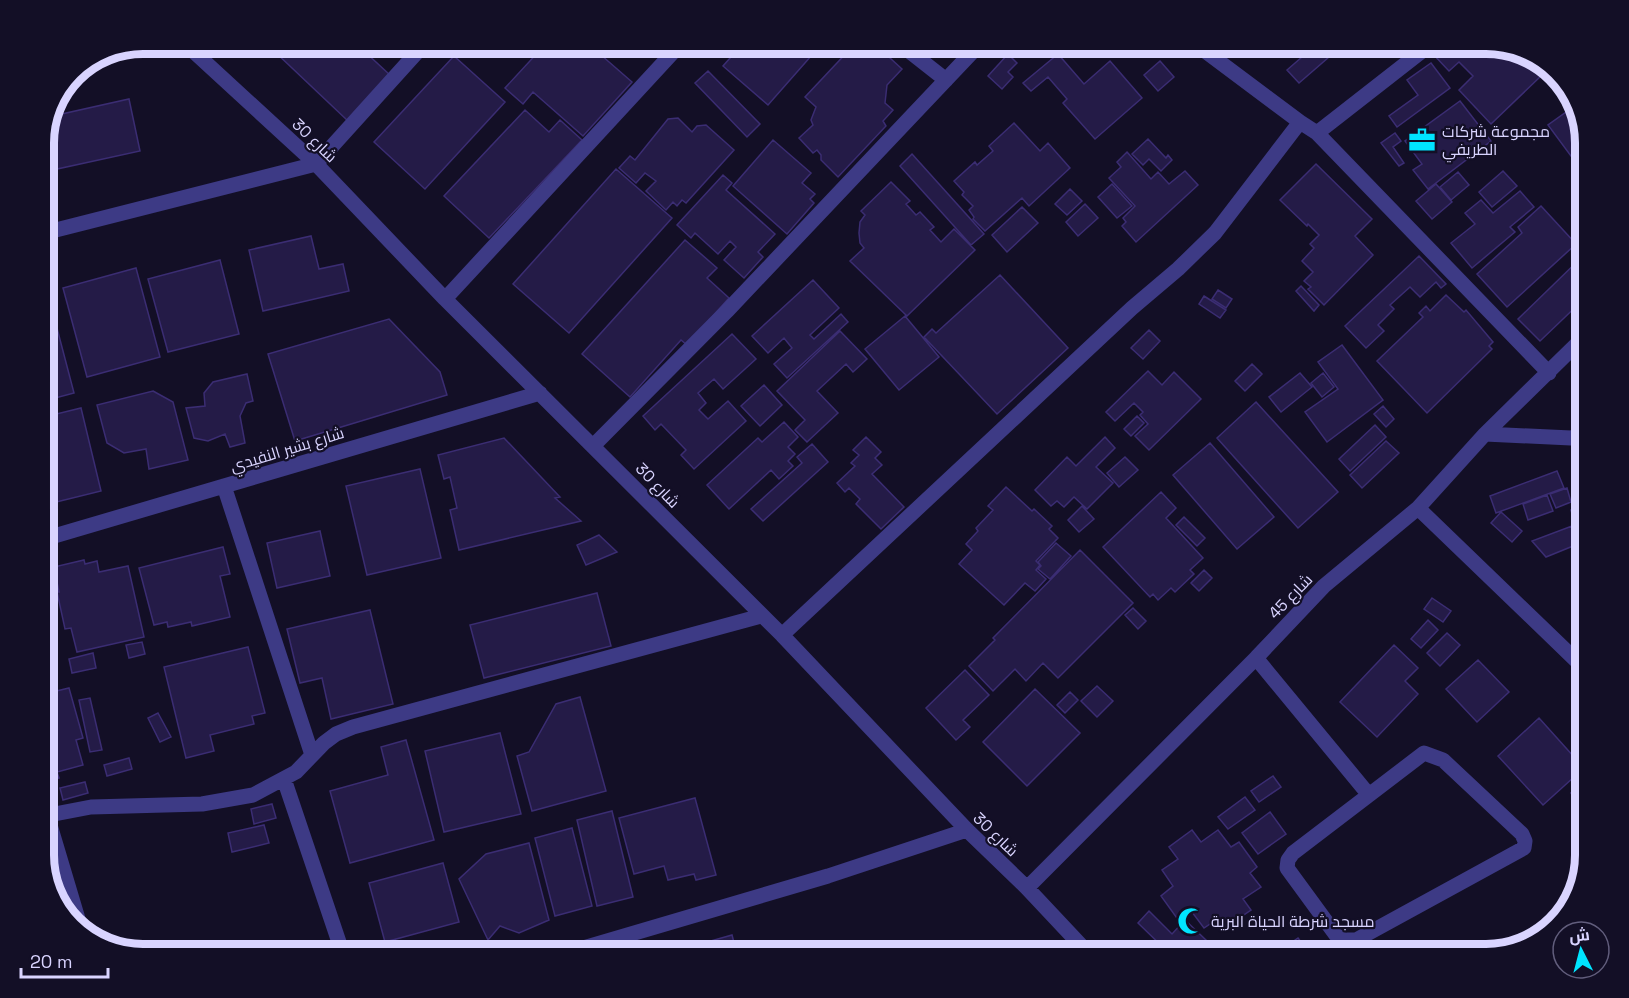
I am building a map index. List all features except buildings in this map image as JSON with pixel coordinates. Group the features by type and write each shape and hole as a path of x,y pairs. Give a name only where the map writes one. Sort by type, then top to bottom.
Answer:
{"street":[{"name":"شارع 30","path":"195,54 316,164 445,299 594,445 761,616 782,634 967,830 1027,888 1080,944"},
{"path":"54,230 316,164 415,54"},
{"path":"445,299 671,54"},
{"path":"913,54 946,80"},
{"path":"594,445 727,311 970,54"},
{"path":"1209,54 1317,133 1549,373"},
{"path":"1317,133 1418,54"},
{"path":"782,634 1215,233 1300,122"},
{"name":"شارع 45","path":"1027,888 1256,658 1324,586 1418,508 1485,434 1575,346"},
{"name":"شارع بشير النفيدي","path":"54,536 540,393"},
{"path":"1485,434 1575,437"},
{"path":"224,486 312,755"},
{"path":"1418,508 1575,658"},
{"path":"54,813 92,807 212,802 253,795 296,772 336,734 353,727 761,616"},
{"path":"1256,658 1369,795"},
{"path":"1424,753 1436,756 1522,834 1525,841 1524,848 1356,940 1344,940 1336,935 1287,868 1288,860 1293,853 1369,795 1424,753"},
{"path":"284,779 340,944"},
{"path":"597,944 828,876 967,830"},
{"path":"54,844 76,913"}],"place":[{"name":"مجموعة شركات الطريفي","path":"1422,140"},
{"name":"مسجد شرطة الحياة البرية","path":"1191,921"}]}
